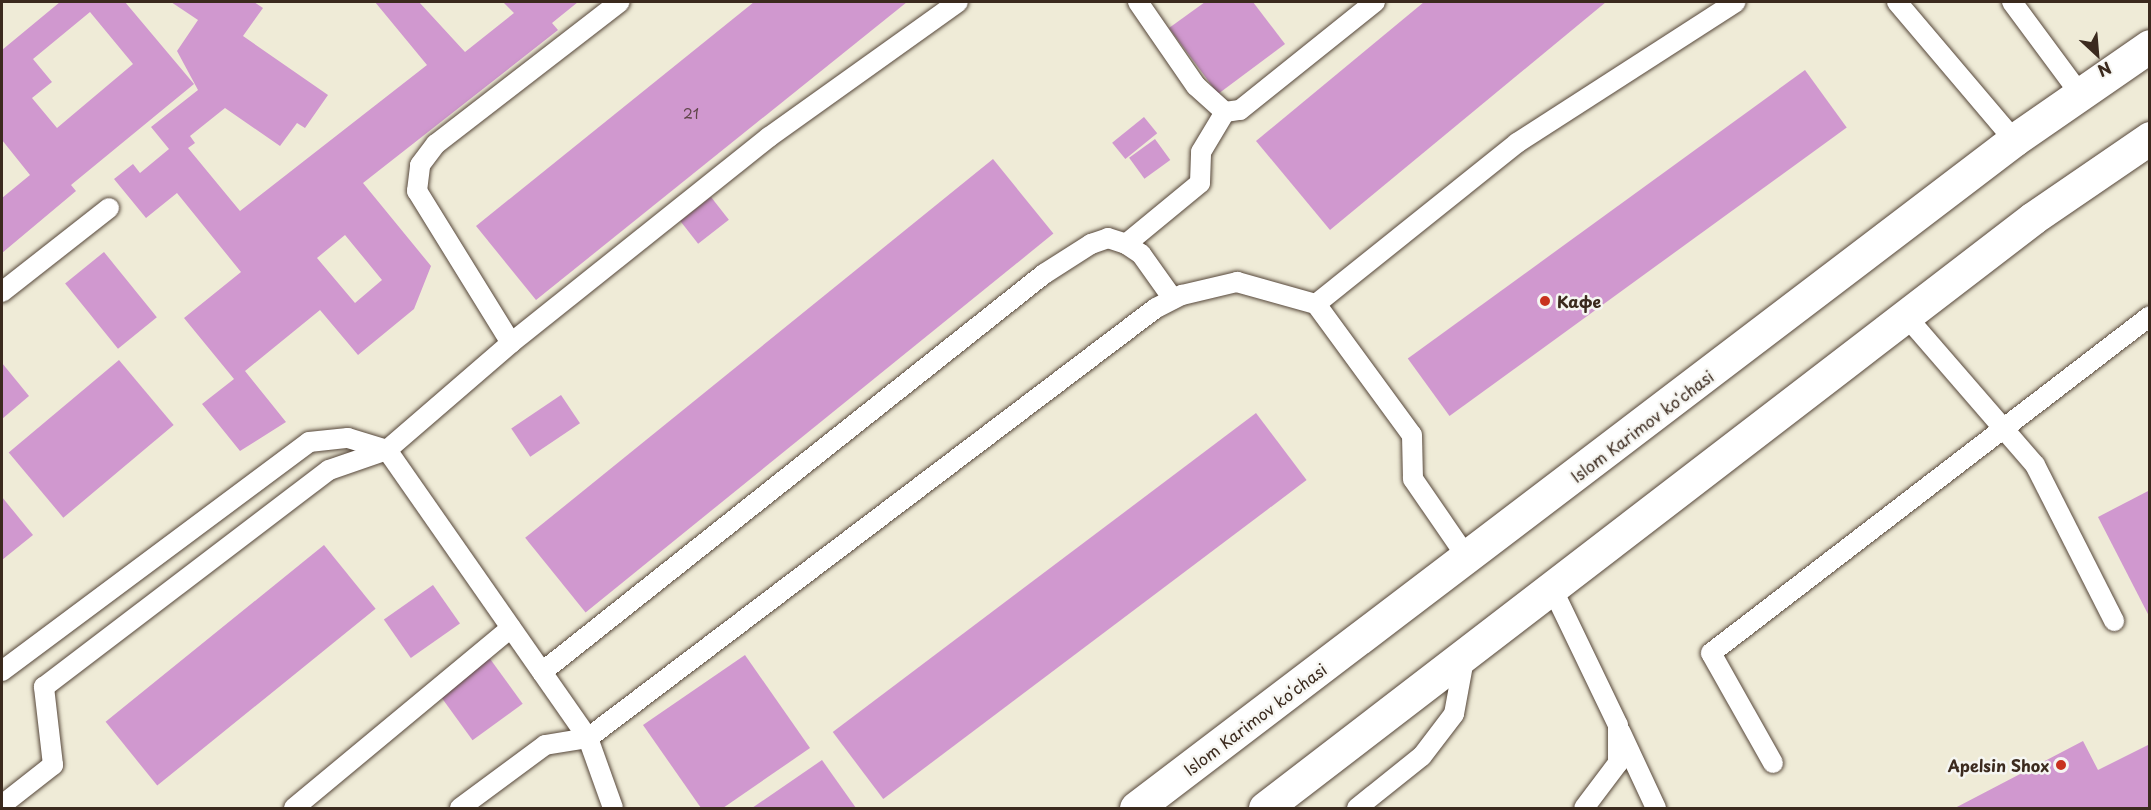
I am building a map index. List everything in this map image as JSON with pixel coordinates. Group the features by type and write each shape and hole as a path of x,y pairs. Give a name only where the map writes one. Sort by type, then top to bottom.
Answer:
{"main road":[{"name":"Islom Karimov koʻchasi","path":"1136,808 1468,559 2014,140 2150,46"},
{"path":"1265,808 2033,218 2150,138"}],"lane":[{"path":"511,343 417,191 420,165 436,144 620,2"},
{"path":"2,804 53,765 44,687 329,470 387,450 511,343 769,137 958,2"},
{"path":"1138,2 1197,86 1226,112"},
{"path":"1126,244 1200,183 1201,152 1226,112 1239,110 1375,2"},
{"path":"1316,304 1517,142 1737,2"},
{"path":"1897,2 2014,140"},
{"path":"2013,2 2080,94"},
{"path":"2,292 109,208"},
{"path":"542,672 1044,274 1091,244 1108,238 1126,244 1141,254 1173,299"},
{"path":"460,808 545,745 588,738 1173,299 1237,282 1316,304 1412,435 1413,479 1468,559"},
{"path":"1906,316 2006,429 2034,465 2114,621"},
{"path":"1773,763 1710,653 2006,429 2150,316"},
{"path":"2,671 309,442 348,438 387,450 588,738 613,808"},
{"path":"1552,588 1656,808"},
{"path":"294,808 511,628"},
{"path":"1357,808 1422,756 1454,714 1465,654"},
{"path":"1584,808 1618,763 1618,725"}],"building":[{"path":"60,2 125,2 194,84 71,185 76,191 2,253 2,198 30,175 2,140 2,50","holes":["90,12 133,64 57,128 32,98 52,82 33,59"]},
{"path":"171,2 254,2 263,8 243,36 328,95 305,128 297,123 280,146 225,108 190,136 195,143 188,148 240,211 427,65 375,2 419,2 465,52 514,13 503,2 578,2 552,23 558,30 363,183 431,266 414,309 358,355 320,310 245,371 286,422 240,451 202,404 234,379 184,318 241,272 177,193 146,218 114,179 133,164 140,173 169,149 151,127 198,90 177,51 198,20","holes":["345,235 382,280 355,303 317,258"]},
{"path":"754,2 907,2 536,300 476,226"},
{"path":"1205,2 1253,2 1285,44 1218,94 1169,28"},
{"path":"1424,2 1606,2 1330,230 1256,141"},
{"path":"1805,70 1847,127 1450,416 1408,359"},
{"path":"1144,117 1157,133 1125,159 1112,143"},
{"path":"1155,139 1170,160 1144,179 1129,158"},
{"path":"993,159 1053,234 586,612 525,538"},
{"path":"711,197 729,220 698,244 680,221"},
{"path":"104,252 157,317 118,349 65,283"},
{"path":"119,360 174,425 63,518 9,453"},
{"path":"2,363 29,396 2,419"},
{"path":"561,395 580,423 530,457 511,429"},
{"path":"1256,413 1307,480 883,799 833,732"},
{"path":"2150,490 2150,618 2098,517"},
{"path":"2,497 33,535 2,560"},
{"path":"324,545 376,609 157,786 106,722"},
{"path":"433,585 460,624 411,658 384,619"},
{"path":"745,655 810,748 723,808 701,808 643,725"},
{"path":"488,656 523,704 473,740 438,692"},
{"path":"2083,741 2098,770 2150,744 2150,808 1955,808"},
{"path":"822,760 856,808 752,808"}],"place":[{"name":"Кафе","path":"1545,301"},
{"name":"Apelsin Shox","path":"2061,765"}]}
